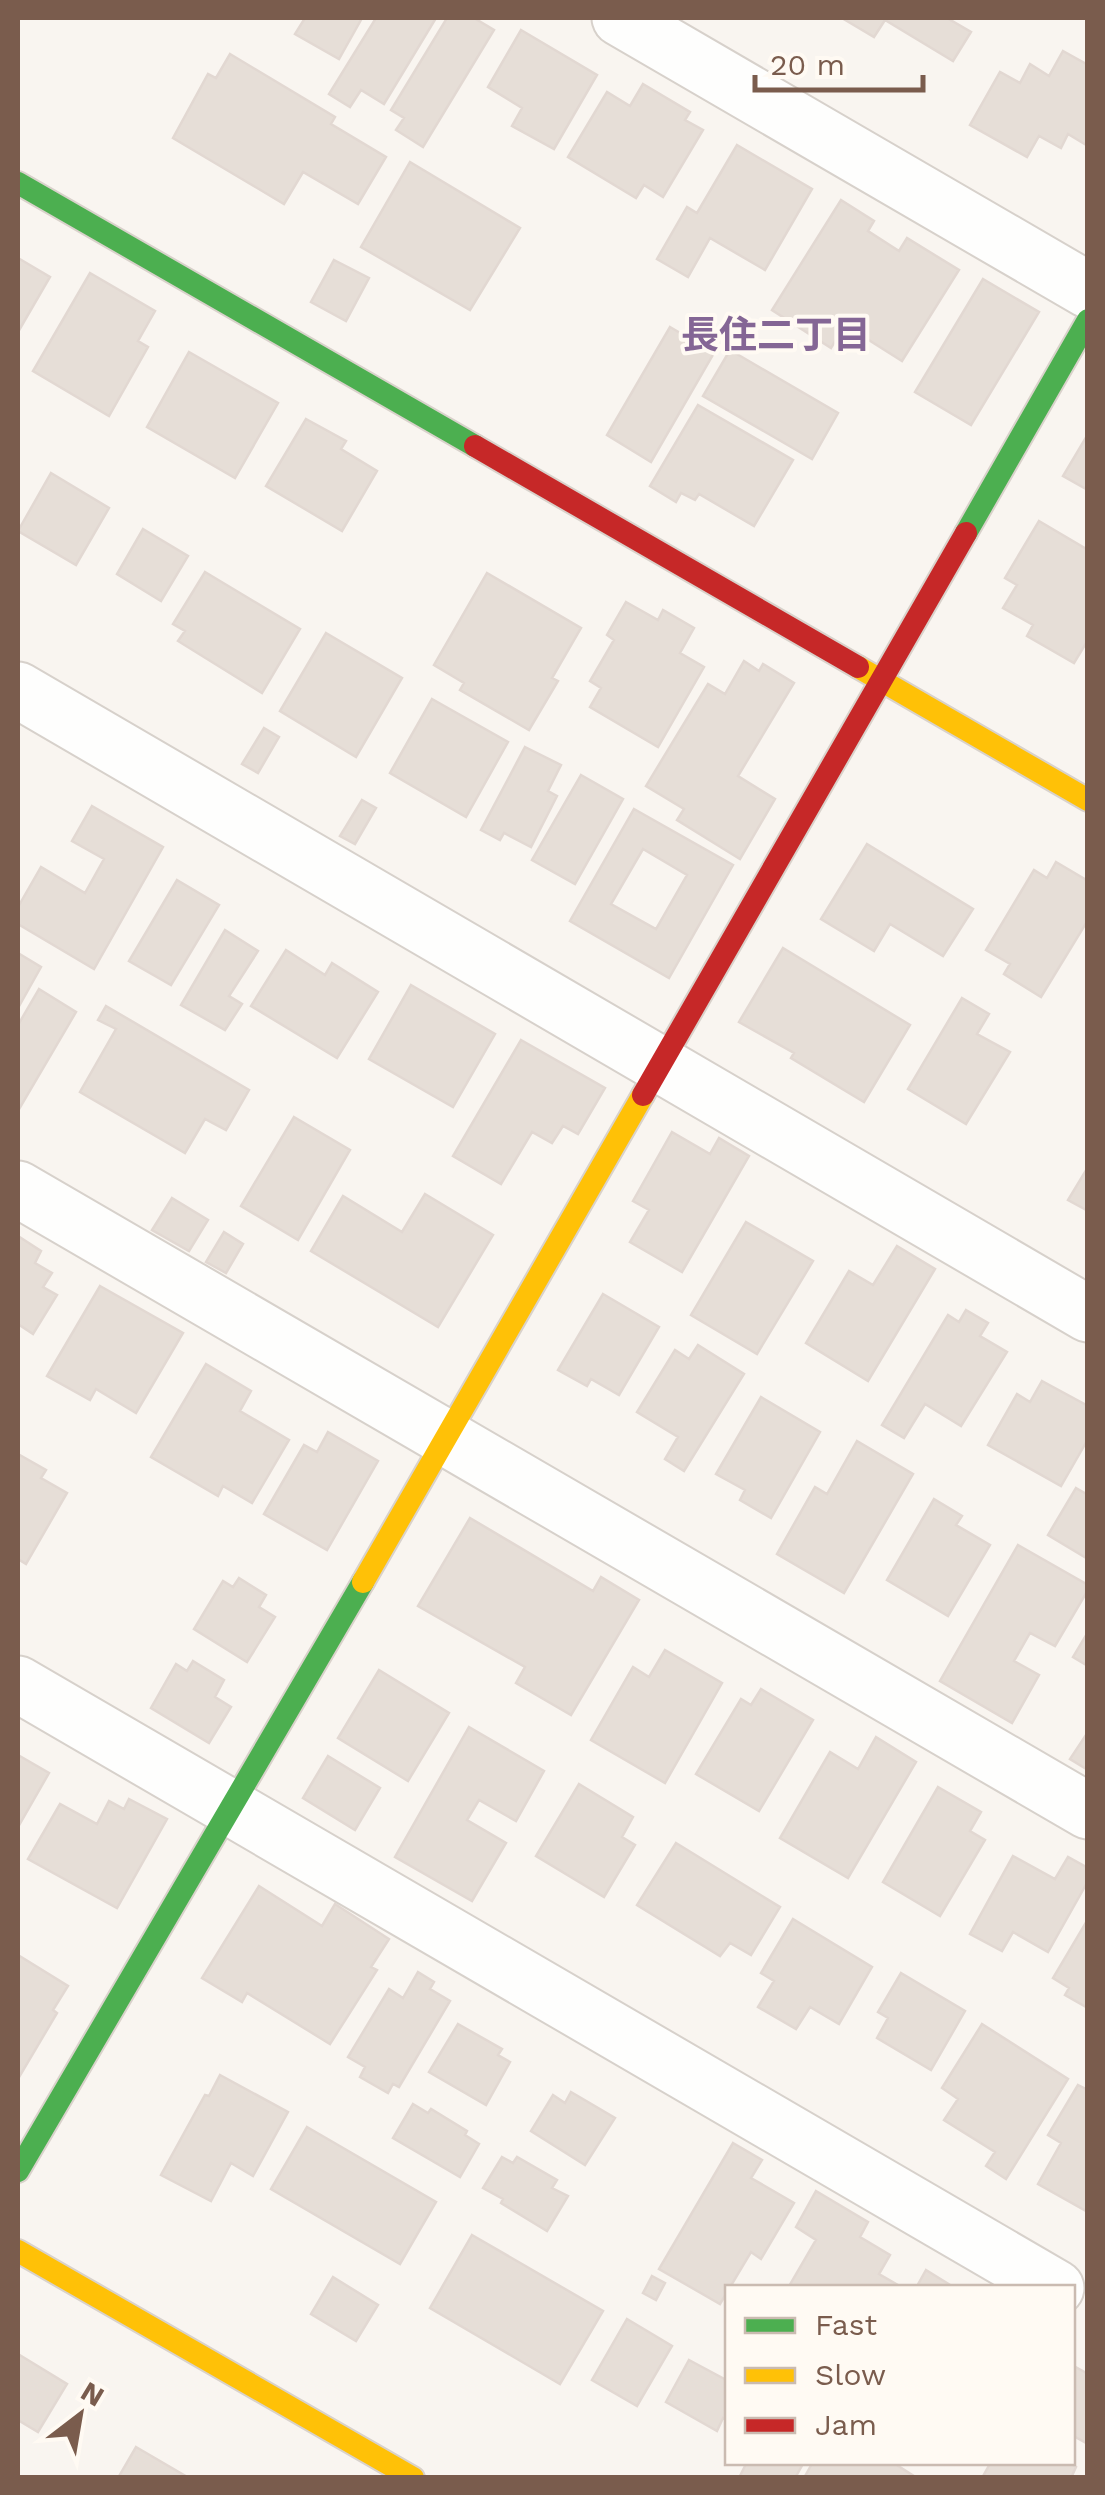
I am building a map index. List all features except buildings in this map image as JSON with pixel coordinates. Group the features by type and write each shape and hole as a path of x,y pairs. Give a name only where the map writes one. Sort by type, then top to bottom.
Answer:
{"street":[{"path":"620,18 1088,290"},
{"path":"18,183 1088,800"},
{"path":"18,2171 233,1808 1088,320"},
{"path":"18,690 1088,1314"},
{"path":"18,1189 1088,1811"},
{"path":"18,1684 1051,2285"},
{"path":"18,2251 413,2478"}],"traffic: fast":[{"path":"18,183 475,446"},
{"path":"966,533 1088,320"},
{"path":"18,2171 363,1582"}],"traffic: slow":[{"path":"858,667 1088,800"},
{"path":"363,1582 643,1095"},
{"path":"18,2251 413,2478"}],"traffic: jam":[{"path":"475,446 858,667"},
{"path":"643,1095 966,533"}],"district":[{"name":"長住二丁目","path":"776,335"}]}
